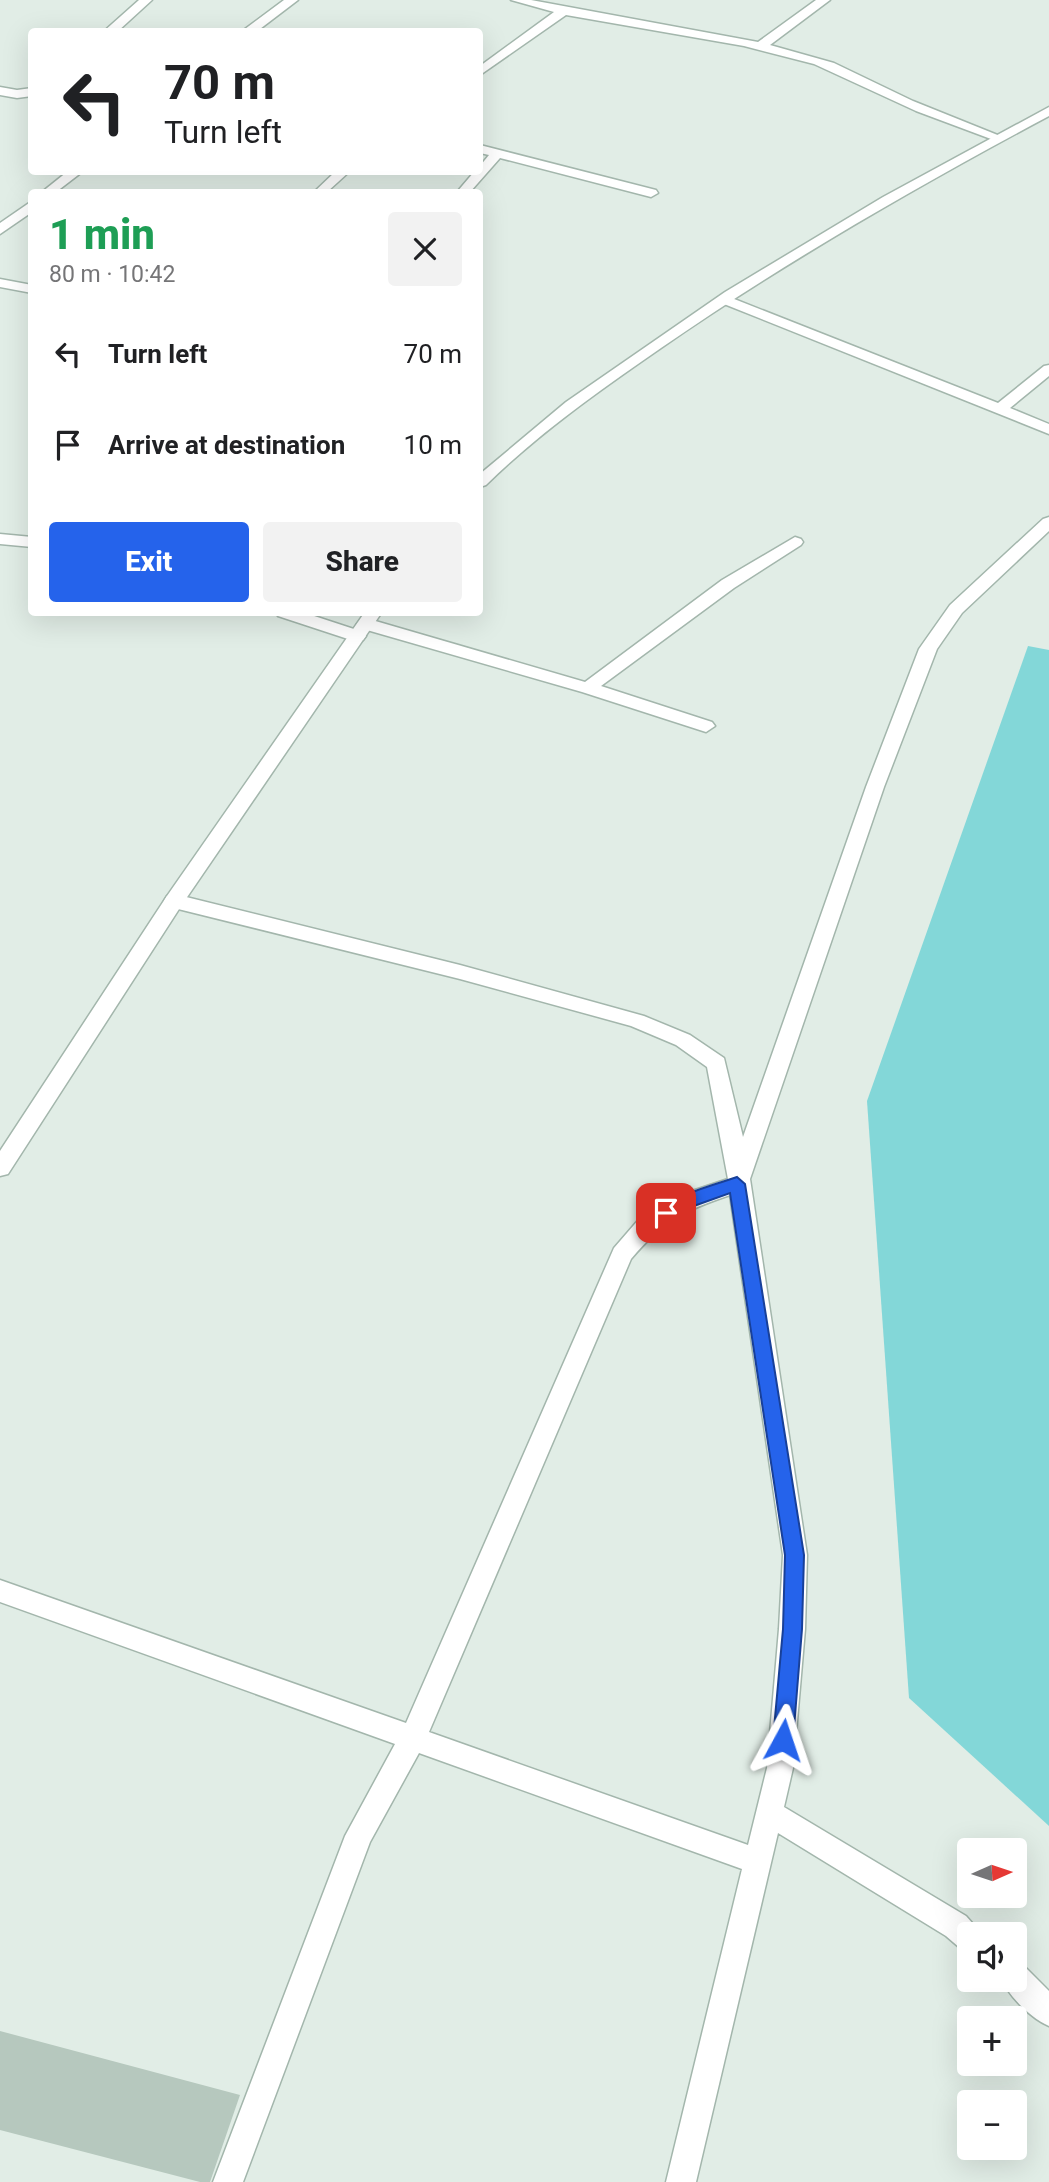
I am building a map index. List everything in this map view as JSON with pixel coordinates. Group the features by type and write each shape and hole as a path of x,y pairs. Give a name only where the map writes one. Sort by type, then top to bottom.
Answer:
{"street":[{"path":"114,28 146,0"},
{"path":"253,28 292,0"},
{"path":"517,0 562,12 587,11 711,34 819,61 877,86 907,103 999,138"},
{"path":"760,47 824,0"},
{"path":"483,69 562,12"},
{"path":"0,92 28,93"},
{"path":"483,479 568,407 724,299 783,261 1049,111"},
{"path":"483,150 651,192"},
{"path":"483,170 497,154"},
{"path":"52,189 71,175"},
{"path":"323,189 339,175"},
{"path":"467,189 479,175"},
{"path":"0,230 28,208"},
{"path":"0,283 28,288"},
{"path":"724,299 1049,429"},
{"path":"999,409 1049,369"},
{"path":"737,1184 875,787 928,649 956,609 1049,522"},
{"path":"0,539 28,542"},
{"path":"588,688 728,584 795,542"},
{"path":"311,616 365,624 588,688 706,726"},
{"path":"0,1168 174,901 365,624"},
{"path":"174,901 460,972 637,1021 683,1040 717,1063 733,1141 737,1184 795,1555 792,1629 780,1768 681,2182"},
{"path":"228,2182 359,1836 413,1737 622,1254 648,1224 685,1202 737,1184"},
{"path":"0,1591 757,1861"},
{"path":"769,1813 957,1927"},
{"path":"1027,1989 1049,2012"}],"water":[{"path":"1028,646 1049,650 1049,1826 909,1698 867,1101"}],"building":[{"path":"0,2031 240,2095 210,2182 200,2182 0,2130"}],"route":[{"path":"666,1213 685,1202 737,1184 795,1555 783,1740"}]}
